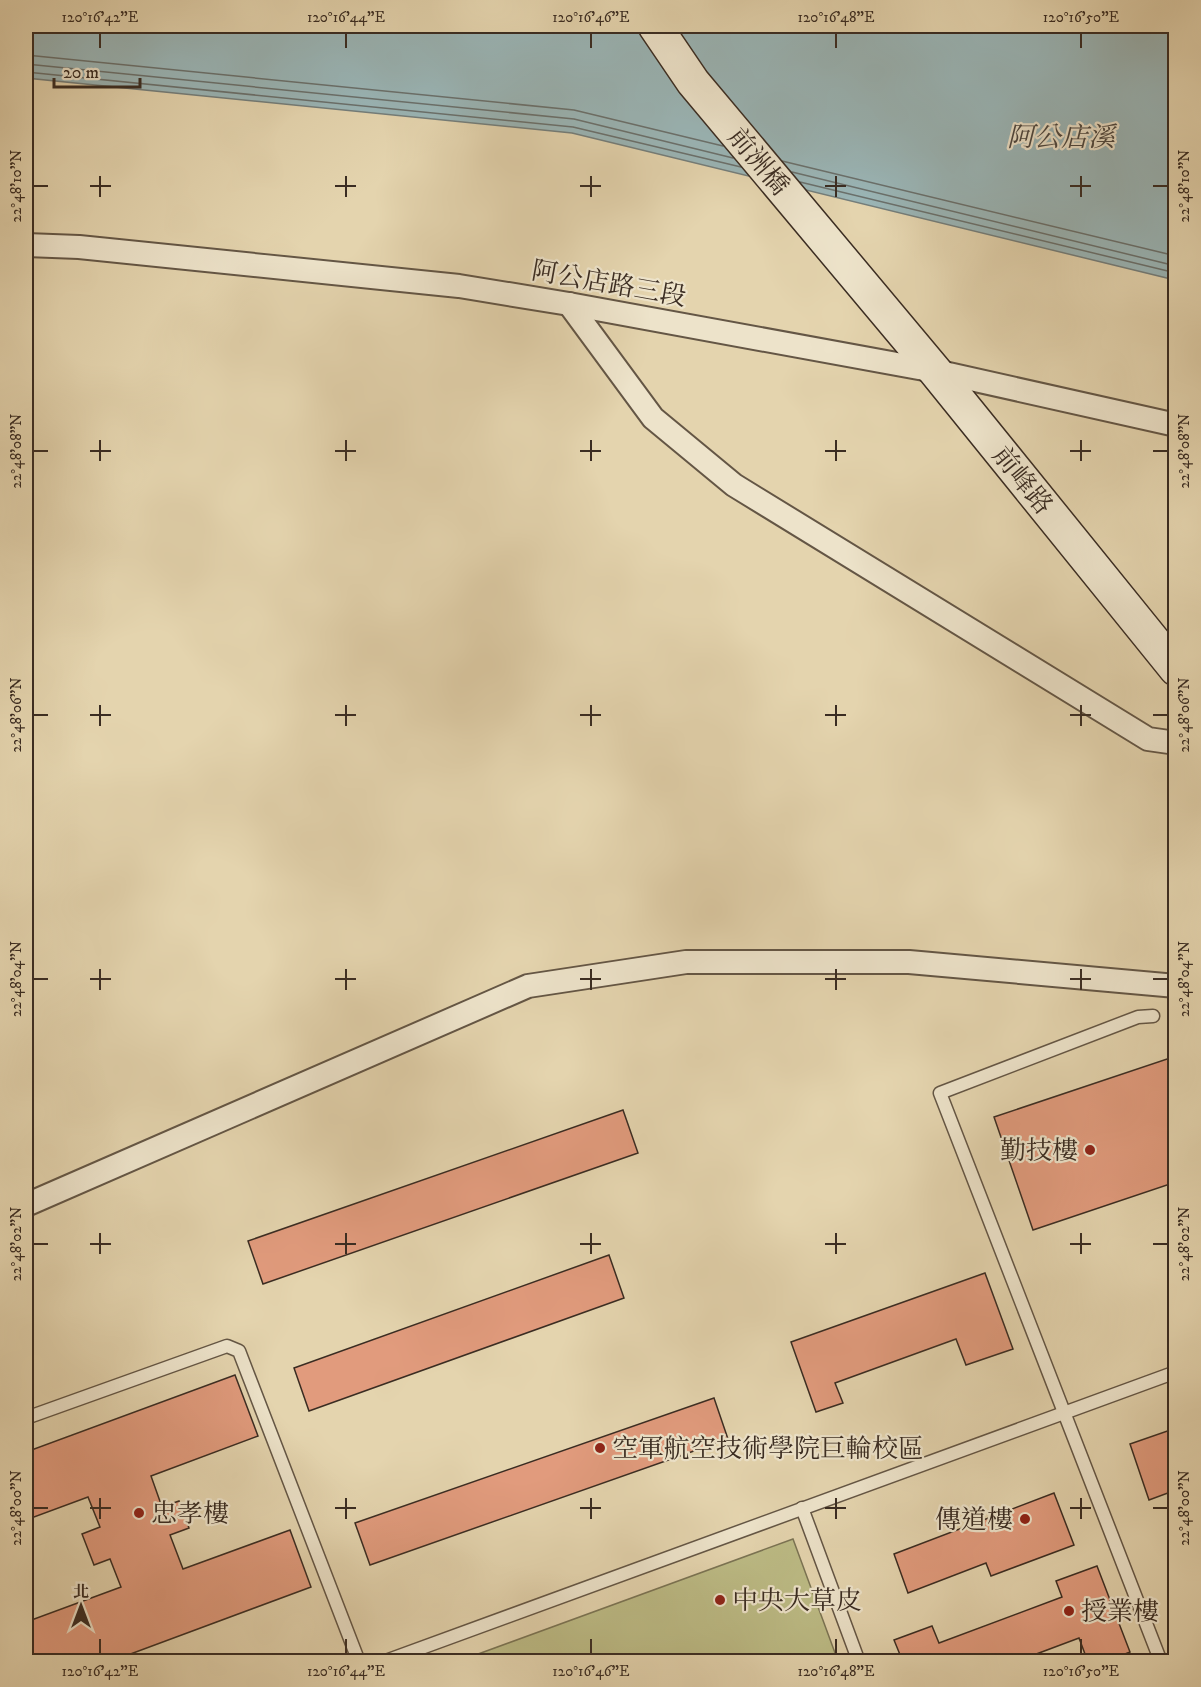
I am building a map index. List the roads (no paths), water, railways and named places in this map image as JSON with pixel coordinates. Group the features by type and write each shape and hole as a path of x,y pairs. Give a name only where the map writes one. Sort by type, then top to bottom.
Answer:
{"main road":[{"name":"前洲橋","path":"655,26 693,82 870,292"},
{"name":"前峰路","path":"870,292 1176,669"}],"street":[{"name":"阿公店路三段","path":"26,246 79,247 459,286 935,371 1176,425"},
{"path":"569,304 653,418 734,485 1148,739 1176,743"},
{"path":"26,1205 528,986 686,962 909,962 1176,986"}],"lane":[{"path":"1152,1016 1138,1017 940,1093 1161,1662"},
{"path":"26,1418 227,1346 239,1351 360,1662"},
{"path":"383,1662 1176,1372"},
{"path":"802,1508 859,1662"}],"water":[{"name":"阿公店溪","path":"26,26 1175,26 1175,280 572,133 26,78"}],"place":[{"name":"勤技樓","path":"1090,1150"},
{"name":"空軍航空技術學院巨輪校區","path":"600,1448"},
{"name":"忠孝樓","path":"139,1513"},
{"name":"傳道樓","path":"1025,1519"},
{"name":"中央大草皮","path":"720,1600"},
{"name":"授業樓","path":"1069,1611"}]}
